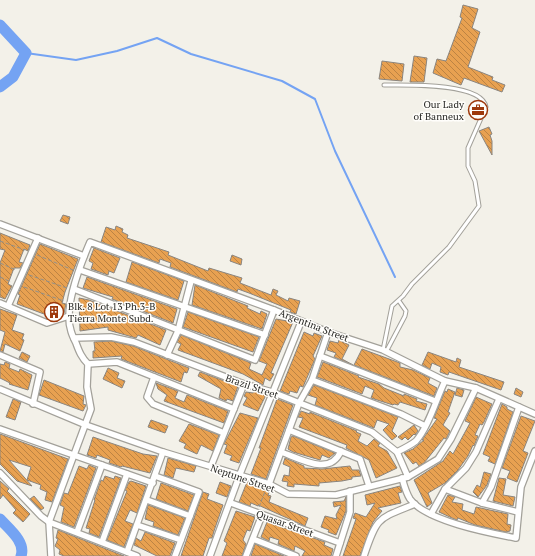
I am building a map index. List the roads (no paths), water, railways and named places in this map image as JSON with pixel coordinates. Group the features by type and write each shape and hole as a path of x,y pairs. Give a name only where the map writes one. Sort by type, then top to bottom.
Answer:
{"street":[{"path":"0,224 84,256 70,304 69,316 70,331 81,357 88,364 87,387 91,409 49,522 50,555 57,556"},
{"path":"8,306 38,238"},
{"name":"Argentina Street","path":"84,256 90,242 141,260 191,281 274,310 301,322 384,351 445,382 476,388 535,414"},
{"path":"80,271 184,305 265,335"},
{"path":"167,355 178,331 191,281"},
{"path":"74,290 255,360 274,310"},
{"path":"0,303 47,323 69,316"},
{"path":"210,556 231,503 240,474 301,322"},
{"path":"269,484 299,403 312,380 328,332"},
{"name":"Brazil Street","path":"74,338 111,337 134,342 244,384 272,392 372,432 397,452 408,477"},
{"path":"0,355 40,372 33,404"},
{"path":"320,356 435,402"},
{"path":"88,364 117,362 234,409"},
{"path":"154,377 147,397 153,404 224,434"},
{"path":"312,380 401,414 425,426"},
{"path":"397,452 415,441 425,426 445,382"},
{"path":"211,466 244,384"},
{"name":"Neptune Street","path":"0,389 86,425 163,452 240,474 269,484 288,494 336,495 408,477 438,459 451,439 476,388"},
{"path":"431,514 445,489 466,468 476,452 498,399"},
{"path":"482,503 490,487 518,407"},
{"path":"0,429 74,457 153,483"},
{"path":"289,430 360,459 368,486"},
{"path":"281,452 319,465 332,464 338,458 341,451"},
{"path":"402,478 410,498 431,514 478,531 516,538 521,487 535,451"},
{"path":"127,552 147,500 163,452"},
{"path":"77,532 102,466"},
{"path":"0,473 41,516 49,522 137,556"},
{"path":"102,542 127,474"},
{"path":"155,476 199,492 175,556"},
{"path":"445,489 482,503 518,512"},
{"path":"336,556 350,512 350,491"},
{"path":"147,500 190,516"},
{"name":"Quasar Street","path":"231,503 340,543"},
{"path":"364,556 373,529 383,517 416,504"},
{"path":"246,556 262,515"},
{"path":"137,525 181,540"},
{"path":"253,539 296,556"}],"lane":[{"path":"384,86 448,87 468,92 485,103 486,107 468,148 468,166 475,181 479,206 449,247 412,284 399,301 392,306 384,351"},
{"path":"384,351 405,316 406,311 399,301"}],"waterway":[{"path":"0,25 26,53 13,77 0,87"},
{"path":"26,53 76,60 117,51 157,38 191,54 282,81 315,99 335,151 395,277"},
{"path":"0,519 12,531 19,541 22,551 21,556"}],"place":[{"name":"Our Lady of Banneux","path":"478,110"},
{"name":"Blk. 8 Lot 13 Ph.3-B Tierra Monte Subd.","path":"54,312"}]}
